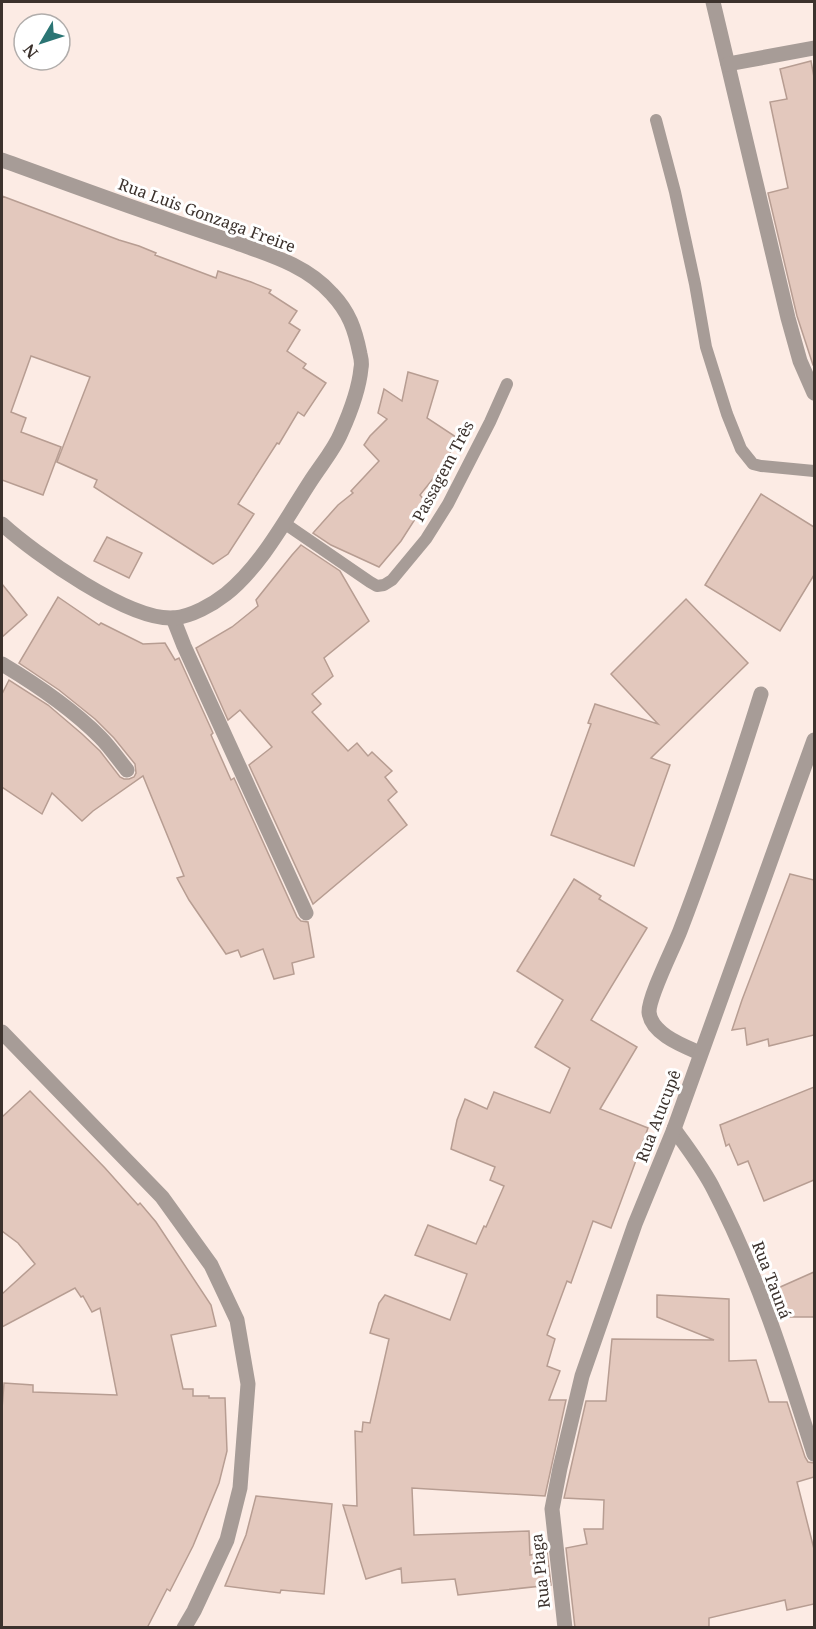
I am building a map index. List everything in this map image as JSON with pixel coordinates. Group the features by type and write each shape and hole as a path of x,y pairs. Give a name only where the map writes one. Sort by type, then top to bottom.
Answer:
{"street":[{"path":"713,2 788,318 800,361 814,393"},
{"path":"728,64 814,48"},
{"name":"Rua Luis Gonzaga Freire","path":"2,160 291,263 311,274 331,293 346,312 356,334 362,366 353,403 340,435 284,523 239,581 225,594 193,613 173,618 149,615 116,601 84,584 42,556 2,524"},
{"path":"173,618 183,646 306,913"},
{"path":"2,664 75,714 102,738 127,770"},
{"path":"700,1053 671,1040 659,1031 649,1012 655,990 711,846 761,694"},
{"name":"Rua Atucupê","path":"552,1509 582,1376 634,1224 674,1129 814,740"},
{"path":"2,1032 162,1197 211,1265 237,1320 248,1384 240,1488 227,1540 184,1628"},
{"name":"Rua Tauná","path":"674,1129 697,1161 713,1189 739,1245 786,1364 814,1454"},
{"name":"Rua Piaga","path":"552,1509 565,1628"}],"lane":[{"path":"656,120 693,272 706,347 727,414 741,449 753,464 814,471"},
{"name":"Passagem Três","path":"284,523 370,582 377,586 384,585 404,567 438,520 490,422 507,384"}],"building":[{"path":"811,61 814,77 814,365 797,316 768,193 788,188 770,102 787,99 780,69"},
{"path":"2,196 139,246 156,253 155,255 216,278 218,271 251,282 271,290 269,293 297,311 289,323 300,330 287,351 306,364 303,368 326,383 304,416 298,412 238,504 254,514 228,554 213,564 94,487 97,480 57,462 90,377 31,356 11,412 26,418 21,432 61,447 43,495 2,480"},
{"path":"408,372 438,381 427,418 459,439 420,495 426,502 401,541 379,567 331,545 313,533 338,505 353,493 351,491 379,461 364,445 387,419 378,413 384,389 402,401"},
{"path":"761,494 814,527 814,575 780,631 705,585"},
{"path":"107,537 142,553 129,578 94,561"},
{"path":"301,545 340,571 369,621 324,658 333,676 312,694 321,704 312,712 348,751 357,743 368,756 372,752 392,771 385,777 397,792 388,800 407,825 313,904 249,765 272,747 240,710 228,720 196,648 232,627 258,606 256,600"},
{"path":"2,584 27,615 2,637"},
{"path":"58,597 99,625 101,623 143,644 165,643 175,660 179,658 213,733 211,735 231,780 234,778 297,917 301,921 308,922 314,957 292,963 294,974 274,979 263,949 241,957 238,950 226,954 189,900 177,878 184,876 143,776 82,821 52,793 42,814 2,787 2,694 9,680 48,705 82,734 100,751 120,777 129,779 136,773 135,764 95,719 59,690 19,663"},
{"path":"686,599 748,663 651,758 670,765 634,866 551,835 591,724 588,723 595,704 658,724 611,674"},
{"path":"790,874 814,880 814,1035 769,1046 768,1039 747,1045 745,1028 732,1030"},
{"path":"574,879 601,896 599,899 647,928 591,1020 637,1047 600,1109 648,1128 611,1228 593,1221 571,1283 567,1281 547,1335 555,1339 547,1366 560,1371 549,1400 566,1400 545,1496 412,1488 414,1535 529,1531 530,1555 547,1552 551,1585 458,1595 455,1579 402,1583 401,1568 366,1579 343,1505 357,1506 355,1431 362,1432 363,1422 370,1423 389,1339 370,1333 379,1303 385,1295 450,1320 467,1274 415,1255 428,1225 476,1244 504,1186 490,1180 495,1167 451,1149 457,1120 465,1099 487,1109 494,1092 550,1113 570,1068 535,1047 563,1000 517,971"},
{"path":"814,1087 814,1180 764,1201 748,1161 738,1165 729,1144 726,1146 720,1125"},
{"path":"30,1091 156,1222 211,1305 216,1326 171,1335 183,1389 193,1389 193,1396 225,1398 227,1451 219,1483 193,1546 170,1591 167,1589 147,1628 2,1628 4,1383 33,1385 33,1392 117,1395 100,1308 92,1312 83,1296 81,1297 75,1288 2,1327 2,1294 35,1264 18,1243 2,1231 2,1117"},
{"path":"814,1272 814,1317 788,1317 778,1288"},
{"path":"657,1295 729,1299 729,1361 756,1360 769,1402 787,1402 805,1457 808,1462 814,1463 814,1477 797,1482 814,1549 814,1604 787,1610 785,1600 709,1618 709,1628 575,1628 566,1548 587,1544 584,1529 603,1529 604,1500 564,1498 586,1401 606,1401 612,1339 714,1340 657,1317"},
{"path":"256,1496 332,1504 324,1594 281,1590 280,1593 225,1586 246,1535"}]}
